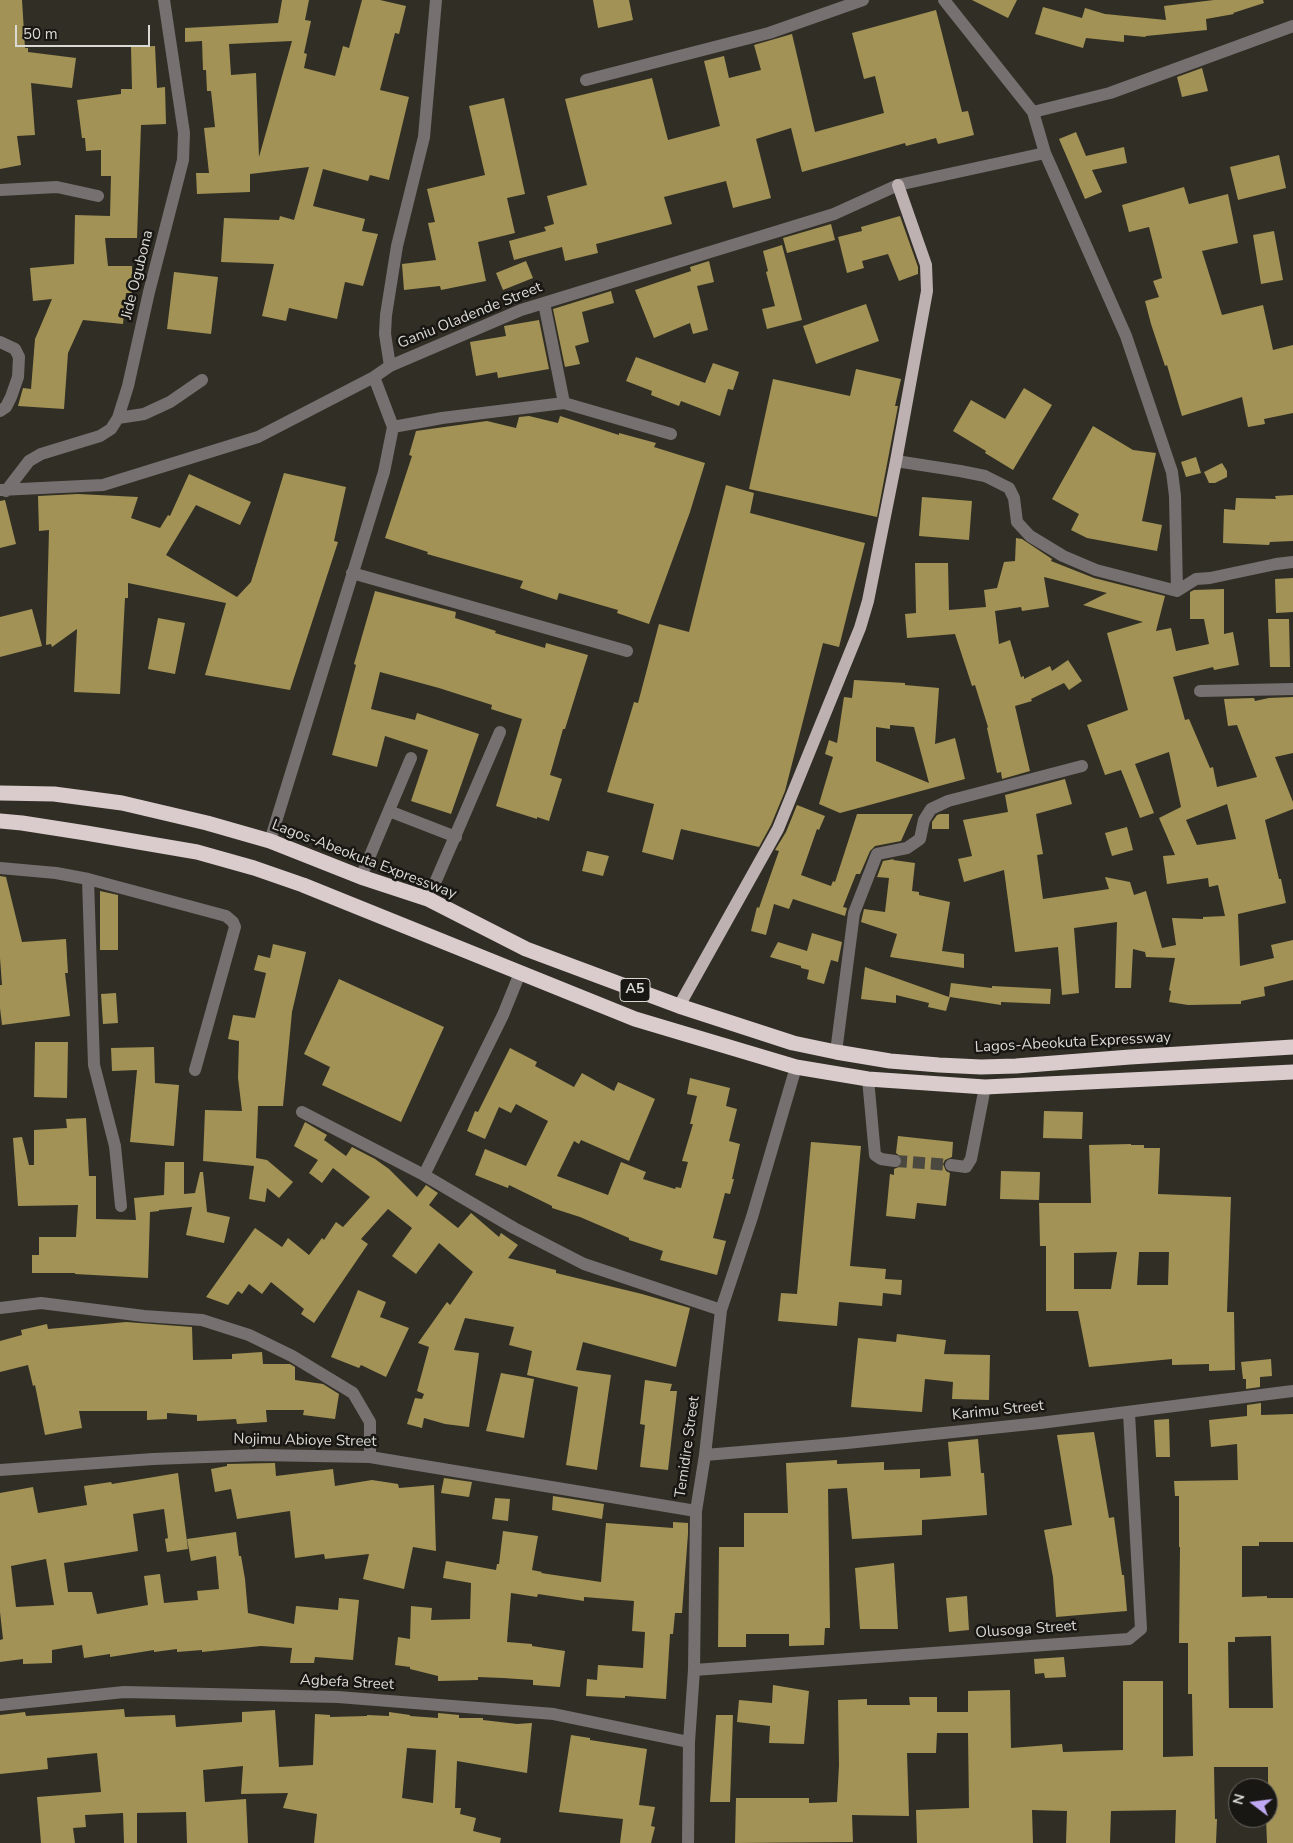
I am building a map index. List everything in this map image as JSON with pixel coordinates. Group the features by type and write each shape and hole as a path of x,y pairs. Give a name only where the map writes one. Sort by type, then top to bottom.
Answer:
{"highway":[{"name":"Lagos-Abeokuta Expressway","path":"0,793 54,794 122,804 207,822 270,841 361,877 428,900 526,949 679,1006 793,1043 836,1052 939,1066 1016,1066 1293,1047"},
{"name":"A5","path":"0,821 59,828 198,852 254,868 303,884 635,1019 796,1067 868,1079 985,1087 1293,1072"}],"main road":[{"path":"679,1006 778,829 860,628 868,601 928,291 926,264 898,185"}],"street":[{"name":"Jide Ogubona","path":"3,490 29,461 41,454 100,436 111,429 118,418 128,386 148,292 183,160 184,133 164,0"},
{"path":"390,366 385,334 386,315 397,246 424,136 436,0"},
{"path":"586,80 769,33 863,0"},
{"path":"944,0 1033,112 1045,153 1126,336 1172,472 1175,496 1177,591"},
{"path":"1033,112 1110,93 1293,26"},
{"name":"Ganiu Oladende Street","path":"3,490 103,485 258,437 374,377 390,366 520,310 834,214 898,185 1045,153"},
{"path":"0,190 57,187 98,196"},
{"path":"544,303 564,403"},
{"path":"0,342 15,349 19,358 18,377 11,397 6,407 0,411"},
{"path":"270,841 384,472 393,427 374,377"},
{"path":"118,418 144,414 170,402 202,380"},
{"path":"393,427 442,418 564,403 670,434"},
{"path":"896,461 960,470 985,476 1009,488 1014,498 1017,522 1030,536 1063,556 1096,570 1177,591 1196,579 1293,562"},
{"path":"352,573 627,651"},
{"path":"1200,691 1293,688"},
{"path":"428,900 500,732"},
{"path":"361,877 411,758"},
{"path":"836,1052 854,913 877,854 907,848 920,839 924,820 931,808 948,801 1082,766"},
{"path":"389,811 456,837"},
{"path":"0,868 56,873 88,879 226,916 233,922 235,927 194,1070"},
{"path":"88,879 94,1065 115,1146 121,1206"},
{"path":"424,1175 503,1015 520,973"},
{"name":"Temidire Street","path":"688,1843 688,1742 694,1670 696,1511 705,1455 721,1310 752,1217 796,1067"},
{"path":"868,1079 875,1155 881,1159 895,1161"},
{"path":"951,1165 966,1167 971,1159 985,1087"},
{"path":"302,1112 424,1175 514,1228 584,1264 721,1310"},
{"path":"0,1308 41,1303 144,1316 202,1320 249,1335 292,1356 353,1393 370,1422 370,1456"},
{"name":"Karimu Street","path":"705,1455 847,1443 1129,1413 1293,1391"},
{"name":"Olusoga Street","path":"694,1670 1129,1639 1141,1630 1129,1413"},
{"name":"Nojimu Abioye Street","path":"0,1470 153,1459 259,1455 370,1456 696,1511"},
{"name":"Agbefa Street","path":"0,1704 124,1692 338,1697 554,1714 688,1742"}],"building":[{"path":"0,0 22,0 25,48 28,48 28,52 76,58 72,88 31,83 35,135 17,136 21,165 0,169"},
{"path":"282,0 309,0 305,20 311,21 304,53 307,54 304,68 335,76 343,46 349,48 362,0 380,0 406,6 399,34 395,33 380,90 409,97 389,180 370,175 368,181 323,169 313,206 365,219 362,231 378,234 363,286 345,282 337,319 289,308 286,321 262,316 274,264 221,262 224,218 279,220 280,216 294,220 309,167 250,174 250,192 197,194 196,173 209,173 204,128 215,127 211,91 207,91 206,70 203,70 202,41 185,42 185,28 278,23","holes":["292,41 259,157 256,73 231,75 229,44"]},
{"path":"593,0 629,0 633,20 598,28"},
{"path":"972,0 1017,0 1008,18"},
{"path":"1214,0 1263,0 1264,3 1234,14 1206,19 1207,30 1145,37 1124,35 1124,42 1086,38 1083,48 1035,34 1043,7 1082,18 1085,8 1105,14 1166,20 1164,6"},
{"path":"936,10 962,112 968,111 974,135 938,144 936,138 906,146 905,143 802,172 791,128 756,139 771,198 733,208 726,181 664,197 672,224 596,244 598,253 565,261 562,247 514,260 509,241 546,231 544,227 554,224 547,196 587,185 565,99 652,78 668,140 720,126 704,61 724,56 729,78 761,70 754,45 792,34 815,132 884,113 875,76 864,79 852,33"},
{"path":"155,46 157,88 165,87 166,124 141,125 137,238 105,238 108,266 132,266 132,293 126,293 123,324 83,320 68,353 64,409 18,406 23,388 31,389 35,339 52,299 33,301 30,268 74,264 75,215 110,216 111,176 101,176 101,150 86,151 85,138 82,138 77,100 121,94 121,89 132,89 131,47"},
{"path":"1202,68 1208,91 1182,97 1177,77"},
{"path":"504,98 525,194 507,198 515,233 478,242 486,281 441,290 440,286 404,290 402,264 436,260 428,223 435,222 427,189 485,175 469,106"},
{"path":"1076,132 1086,156 1124,147 1127,163 1092,170 1102,192 1085,199 1059,139"},
{"path":"1279,155 1286,188 1238,200 1230,167"},
{"path":"1184,187 1189,204 1228,194 1238,243 1202,251 1222,315 1263,305 1273,350 1293,345 1293,413 1264,419 1265,424 1248,427 1242,397 1182,416 1145,301 1159,297 1153,281 1162,278 1149,227 1129,232 1122,205"},
{"path":"900,216 918,267 918,274 899,281 888,254 862,261 864,268 847,273 838,237 862,231 861,227"},
{"path":"831,224 835,240 787,253 783,238"},
{"path":"1274,231 1283,280 1261,284 1253,235"},
{"path":"782,245 802,320 767,329 762,309 775,306 766,272 768,271 763,251"},
{"path":"526,261 533,278 503,290 496,273"},
{"path":"709,261 714,282 697,286 708,330 693,334 690,323 654,338 635,290 691,271 690,267"},
{"path":"174,272 218,277 211,334 167,329"},
{"path":"611,291 614,303 582,312 589,342 575,346 580,364 565,367 553,309"},
{"path":"866,304 879,341 816,364 803,326"},
{"path":"539,320 549,369 498,378 497,372 476,376 470,342 506,336 504,326"},
{"path":"636,357 705,383 713,363 739,372 733,390 728,389 720,416 681,401 679,406 651,395 652,391 626,381"},
{"path":"856,369 901,379 895,406 898,406 877,517 749,489 773,379 850,396"},
{"path":"1024,388 1052,405 1013,470 953,431 971,400 1005,419"},
{"path":"529,416 558,423 560,416 619,435 619,433 656,443 654,447 705,463 690,512 649,624 617,613 618,610 559,593 557,600 520,588 523,581 427,554 428,552 385,538 412,456 409,455 416,431 487,421 516,428 519,417"},
{"path":"1093,426 1133,450 1156,453 1142,521 1162,525 1157,551 1087,538 1071,530 1079,514 1052,499"},
{"path":"1196,457 1201,473 1186,477 1181,462"},
{"path":"1222,463 1227,471 1227,477 1215,483 1209,483 1204,472"},
{"path":"284,473 346,487 334,541 338,542 290,690 205,675 226,603 128,583 128,598 125,598 120,694 74,692 77,629 52,647 51,644 46,645 49,530 39,531 38,496 78,494 138,497 131,518 160,528 168,515 170,516 189,474 251,502 240,525 196,505 166,555 237,597 251,582"},
{"path":"726,485 754,493 750,513 865,543 839,647 823,643 785,791 771,825 759,847 681,829 673,860 642,852 654,804 607,792 634,702 638,703 659,624 689,632"},
{"path":"1293,495 1293,541 1270,542 1269,545 1223,543 1224,509 1235,510 1236,498 1276,499 1275,496"},
{"path":"922,497 972,501 969,540 919,536"},
{"path":"5,500 16,544 0,548 0,501"},
{"path":"1016,538 1022,539 1052,559 1051,561 1094,578 1165,596 1156,631 1171,628 1176,651 1209,644 1204,619 1190,619 1190,592 1194,590 1224,589 1224,634 1233,632 1239,665 1214,670 1213,667 1173,677 1185,720 1189,719 1210,768 1213,767 1217,787 1257,777 1237,725 1228,726 1224,699 1254,698 1255,701 1269,698 1293,697 1293,753 1275,757 1293,802 1293,809 1265,820 1286,903 1238,914 1240,966 1274,958 1271,945 1293,940 1293,980 1264,987 1265,996 1241,1001 1241,1004 1188,1005 1169,1002 1171,991 1169,990 1175,958 1146,957 1145,952 1133,949 1131,988 1115,988 1117,922 1074,928 1079,993 1062,995 1058,947 1015,952 1004,870 964,882 958,859 972,856 963,820 1008,812 1005,795 1065,779 1072,804 1036,814 1043,854 1037,855 1043,899 1109,889 1105,877 1130,882 1134,895 1146,891 1162,948 1176,945 1172,918 1203,919 1203,917 1225,916 1218,885 1209,887 1208,878 1167,884 1163,856 1175,855 1159,818 1181,807 1169,752 1135,764 1154,813 1140,818 1121,770 1105,775 1087,725 1128,710 1107,633 1143,622 1083,605 1107,593 1044,577 1049,607 1022,611 1021,607 995,611 999,644 1010,640 1021,677 1024,676 1024,679 1050,666 1052,671 1068,660 1082,681 1069,690 1064,683 1031,699 1032,701 1015,706 1030,771 1002,779 1001,772 997,773 988,727 975,685 972,686 955,634 907,638 905,614 916,613 915,563 948,563 949,610 986,607 984,590 997,588 1004,562 1015,561","holes":["1227,804 1236,839 1197,845 1186,820"]},
{"path":"1293,578 1293,612 1276,613 1275,579"},
{"path":"375,591 456,612 455,618 496,631 495,633 545,648 546,643 588,655 550,775 562,779 549,821 496,806 522,719 491,709 492,705 439,688 380,672 371,709 415,720 417,713 479,734 451,814 411,801 428,750 385,736 377,767 332,755 356,665 354,664"},
{"path":"32,609 42,646 0,657 0,617"},
{"path":"158,618 185,623 175,674 148,669"},
{"path":"1268,619 1289,619 1290,667 1270,667"},
{"path":"854,680 905,683 905,685 939,688 935,744 955,738 965,779 840,813 819,804 833,757 825,754 829,740 837,743 844,697 852,698","holes":["890,725 914,727 929,783 876,761 876,727 890,729"]},
{"path":"797,805 825,816 819,830 817,829 801,875 831,886 833,881 835,882 857,814 913,814 901,841 875,846 870,851 860,874 856,874 843,907 847,908 845,916 793,899 789,909 774,904 766,935 751,931 757,907 759,908 779,851 775,850 786,832"},
{"path":"940,814 949,814 949,829 932,829 932,822"},
{"path":"1127,827 1133,850 1112,856 1105,833"},
{"path":"587,851 609,856 603,876 582,871"},
{"path":"894,859 915,863 912,891 919,892 919,895 950,902 942,951 964,954 964,968 890,957 897,934 861,922 864,909 885,912 889,878 877,877 883,861"},
{"path":"0,876 6,877 22,942 66,939 68,973 65,973 70,1016 2,1025 0,1008 0,985 2,985 0,958"},
{"path":"100,891 118,895 118,950 100,950"},
{"path":"812,933 842,942 838,962 831,960 824,984 807,979 809,970 801,968 801,966 770,957 778,942 807,951"},
{"path":"273,944 306,952 292,1012 283,1106 258,1106 256,1158 267,1160 293,1182 279,1198 267,1188 265,1202 249,1199 254,1166 203,1161 205,1110 242,1111 238,1078 239,1041 228,1039 233,1015 255,1018 266,973 254,970 258,955 270,958"},
{"path":"865,967 949,997 951,983 992,988 992,986 1051,989 1050,1004 1001,1002 1001,1005 950,997 946,1011 928,1007 929,1003 896,995 896,1003 861,999"},
{"path":"339,979 444,1027 401,1122 322,1085 330,1067 304,1054"},
{"path":"116,993 118,1023 103,1024 101,994"},
{"path":"35,1042 68,1042 67,1098 34,1097"},
{"path":"154,1047 155,1083 179,1085 174,1146 130,1142 137,1070 112,1071 111,1048"},
{"path":"510,1048 537,1062 535,1066 574,1087 582,1073 614,1091 618,1082 655,1099 629,1161 581,1140 579,1144 574,1141 557,1176 608,1195 621,1162 646,1172 643,1179 675,1189 676,1187 681,1188 688,1162 682,1161 693,1124 690,1124 697,1096 687,1094 690,1078 730,1088 726,1106 737,1109 729,1141 740,1144 730,1194 725,1193 713,1238 726,1241 717,1275 660,1260 663,1251 629,1240 629,1238 580,1217 552,1208 552,1206 509,1185 508,1188 475,1175 485,1149 526,1166 548,1121 516,1104 511,1113 499,1107 485,1139 467,1131 475,1111 478,1112"},
{"path":"1044,1111 1083,1112 1082,1139 1043,1138"},
{"path":"86,1118 89,1176 96,1176 96,1219 136,1220 134,1198 164,1195 165,1162 184,1162 184,1194 195,1193 200,1172 203,1172 207,1212 230,1217 224,1243 186,1235 192,1207 159,1210 150,1212 148,1278 75,1273 32,1273 32,1255 39,1255 39,1237 76,1237 78,1205 18,1206 13,1138 22,1137 29,1165 34,1165 34,1130 67,1128 66,1119"},
{"path":"305,1122 327,1135 324,1140 346,1156 352,1147 375,1159 389,1169 417,1197 426,1185 438,1193 429,1205 458,1228 471,1213 499,1237 501,1233 518,1245 508,1258 556,1270 556,1273 690,1308 676,1367 583,1342 576,1370 611,1375 597,1470 566,1465 578,1387 527,1375 532,1351 509,1345 514,1327 465,1318 454,1350 479,1353 469,1427 445,1424 424,1418 422,1428 407,1424 415,1398 422,1399 424,1394 417,1391 429,1347 418,1343 447,1302 450,1305 473,1272 439,1243 416,1274 392,1256 412,1228 388,1209 361,1239 368,1244 314,1323 301,1314 304,1309 271,1282 262,1294 249,1284 242,1294 238,1291 228,1305 206,1297 255,1228 282,1247 288,1238 309,1255 322,1238 324,1240 336,1222 343,1227 370,1197 333,1168 322,1183 309,1173 318,1160 294,1146"},
{"path":"898,1136 953,1142 952,1157 945,1160 943,1164 946,1171 950,1173 946,1206 917,1203 915,1219 886,1216 890,1174 894,1175 894,1169 903,1163 902,1158 896,1153"},
{"path":"811,1142 861,1146 850,1266 886,1269 885,1279 902,1280 901,1295 883,1293 882,1306 839,1302 837,1326 778,1321 781,1293 797,1294"},
{"path":"1131,1144 1144,1145 1144,1148 1160,1148 1158,1194 1231,1197 1227,1312 1234,1312 1235,1370 1209,1371 1209,1364 1172,1365 1172,1359 1089,1367 1078,1311 1046,1311 1046,1246 1040,1246 1039,1203 1091,1203 1089,1145","holes":["1117,1252 1111,1289 1074,1289 1074,1253","1139,1252 1169,1252 1168,1285 1137,1285"]},
{"path":"1001,1171 1040,1172 1039,1200 1000,1199"},
{"path":"358,1290 386,1302 380,1317 409,1328 386,1377 361,1365 359,1368 331,1357"},
{"path":"126,1322 192,1327 193,1360 232,1359 232,1354 262,1352 263,1364 290,1364 295,1367 295,1380 323,1384 339,1394 335,1419 303,1415 304,1410 266,1410 267,1422 237,1424 236,1419 197,1421 197,1415 167,1413 167,1419 147,1420 147,1411 79,1411 82,1428 45,1435 35,1385 33,1386 28,1365 0,1372 0,1341 22,1335 21,1330 47,1324 48,1329"},
{"path":"897,1334 946,1340 944,1354 990,1355 989,1400 952,1399 953,1382 925,1379 922,1412 851,1407 858,1338 896,1342"},
{"path":"1271,1359 1272,1376 1260,1377 1260,1387 1246,1389 1246,1379 1243,1379 1241,1362"},
{"path":"501,1373 534,1379 524,1438 486,1431"},
{"path":"645,1380 672,1384 670,1391 677,1391 668,1470 640,1467 645,1425 640,1424"},
{"path":"1261,1403 1261,1415 1293,1414 1293,1542 1259,1542 1259,1546 1242,1546 1242,1597 1293,1598 1293,1843 1267,1843 1266,1828 1278,1828 1278,1778 1268,1778 1268,1767 1214,1767 1215,1819 1217,1819 1216,1843 1175,1843 1176,1810 1111,1811 1110,1843 1066,1843 1067,1811 1032,1810 1033,1843 917,1843 916,1810 969,1808 968,1733 937,1733 936,1753 907,1753 909,1816 852,1815 853,1842 735,1843 736,1798 809,1798 809,1803 837,1802 839,1765 838,1700 867,1699 867,1705 910,1705 909,1697 937,1697 937,1712 968,1712 968,1691 1010,1690 1011,1748 1062,1744 1063,1752 1123,1750 1123,1681 1163,1681 1163,1757 1193,1756 1192,1694 1188,1694 1188,1643 1179,1643 1179,1496 1175,1496 1174,1481 1238,1480 1237,1444 1211,1447 1209,1420 1247,1416 1247,1405","holes":["1271,1636 1273,1708 1229,1708 1228,1642 1235,1642 1235,1637"]},
{"path":"1169,1419 1170,1457 1156,1457 1154,1420"},
{"path":"1094,1432 1109,1518 1114,1517 1122,1575 1124,1575 1127,1611 1056,1617 1053,1577 1044,1530 1072,1525 1057,1435"},
{"path":"978,1439 981,1473 984,1473 987,1515 922,1520 922,1535 852,1539 847,1488 828,1489 830,1628 825,1628 824,1645 789,1646 789,1634 746,1634 746,1647 718,1647 719,1547 744,1547 744,1513 788,1513 786,1463 837,1460 837,1464 884,1462 884,1470 920,1469 920,1478 951,1476 948,1442"},
{"path":"275,1463 276,1476 333,1469 335,1486 372,1480 398,1484 399,1488 434,1485 436,1551 413,1547 404,1589 363,1579 369,1554 325,1559 324,1554 295,1558 290,1511 237,1519 231,1489 215,1492 211,1469 227,1466 227,1464"},
{"path":"178,1473 188,1549 167,1552 165,1539 168,1538 164,1509 133,1514 138,1551 64,1563 68,1592 92,1592 97,1614 148,1605 144,1576 160,1574 164,1603 198,1600 197,1591 219,1589 216,1556 191,1561 187,1539 236,1532 239,1556 241,1556 245,1579 248,1613 294,1624 296,1606 338,1610 339,1598 359,1600 353,1660 315,1657 314,1663 290,1663 292,1648 261,1646 202,1652 202,1650 177,1652 177,1649 154,1652 154,1650 110,1657 110,1654 84,1658 82,1645 52,1650 52,1663 23,1664 23,1659 0,1662 0,1640 3,1639 0,1612 0,1493 33,1487 38,1513 87,1505 84,1486 111,1482 112,1484","holes":["46,1559 54,1605 16,1607 11,1566"]},
{"path":"444,1478 472,1482 469,1497 441,1493"},
{"path":"553,1496 604,1504 602,1519 552,1510"},
{"path":"495,1498 510,1499 508,1521 492,1519"},
{"path":"673,1522 688,1523 688,1534 682,1613 675,1613 673,1634 670,1634 666,1699 586,1696 587,1679 597,1680 598,1665 643,1668 645,1632 632,1631 634,1601 584,1597 584,1601 538,1594 537,1597 511,1593 507,1642 532,1644 532,1646 565,1651 560,1687 533,1685 533,1680 503,1678 478,1677 478,1680 438,1681 438,1676 410,1669 410,1667 395,1665 398,1637 410,1639 411,1606 432,1608 431,1620 470,1619 471,1583 443,1578 446,1561 496,1570 497,1564 499,1564 503,1531 538,1536 532,1570 601,1582 606,1523 673,1528"},
{"path":"894,1563 898,1629 860,1629 855,1568"},
{"path":"967,1596 969,1630 949,1632 946,1598"},
{"path":"1064,1657 1066,1677 1045,1678 1044,1673 1035,1674 1034,1659"},
{"path":"773,1685 809,1691 804,1744 769,1743 770,1726 737,1722 739,1700 772,1703"},
{"path":"124,1709 125,1717 175,1715 176,1727 242,1722 242,1712 275,1710 279,1767 313,1765 315,1714 330,1715 330,1717 389,1716 389,1712 438,1718 438,1713 459,1715 459,1718 483,1718 483,1720 517,1724 532,1723 527,1773 457,1761 455,1808 461,1808 460,1814 476,1818 473,1831 501,1838 500,1843 314,1843 317,1814 283,1808 288,1793 241,1794 243,1766 203,1770 205,1802 246,1799 248,1843 187,1843 186,1812 137,1813 137,1843 124,1843 123,1813 85,1815 86,1827 73,1828 75,1843 41,1843 37,1797 101,1792 97,1753 47,1758 48,1769 0,1774 0,1715 25,1712 26,1716","holes":["407,1748 436,1750 433,1803 402,1798"]},
{"path":"716,1715 733,1715 730,1802 710,1802"},
{"path":"571,1735 647,1749 639,1805 655,1807 651,1826 655,1827 651,1843 620,1843 623,1819 559,1812"}],"tunnel":[{"path":"895,1161 951,1165"}]}
